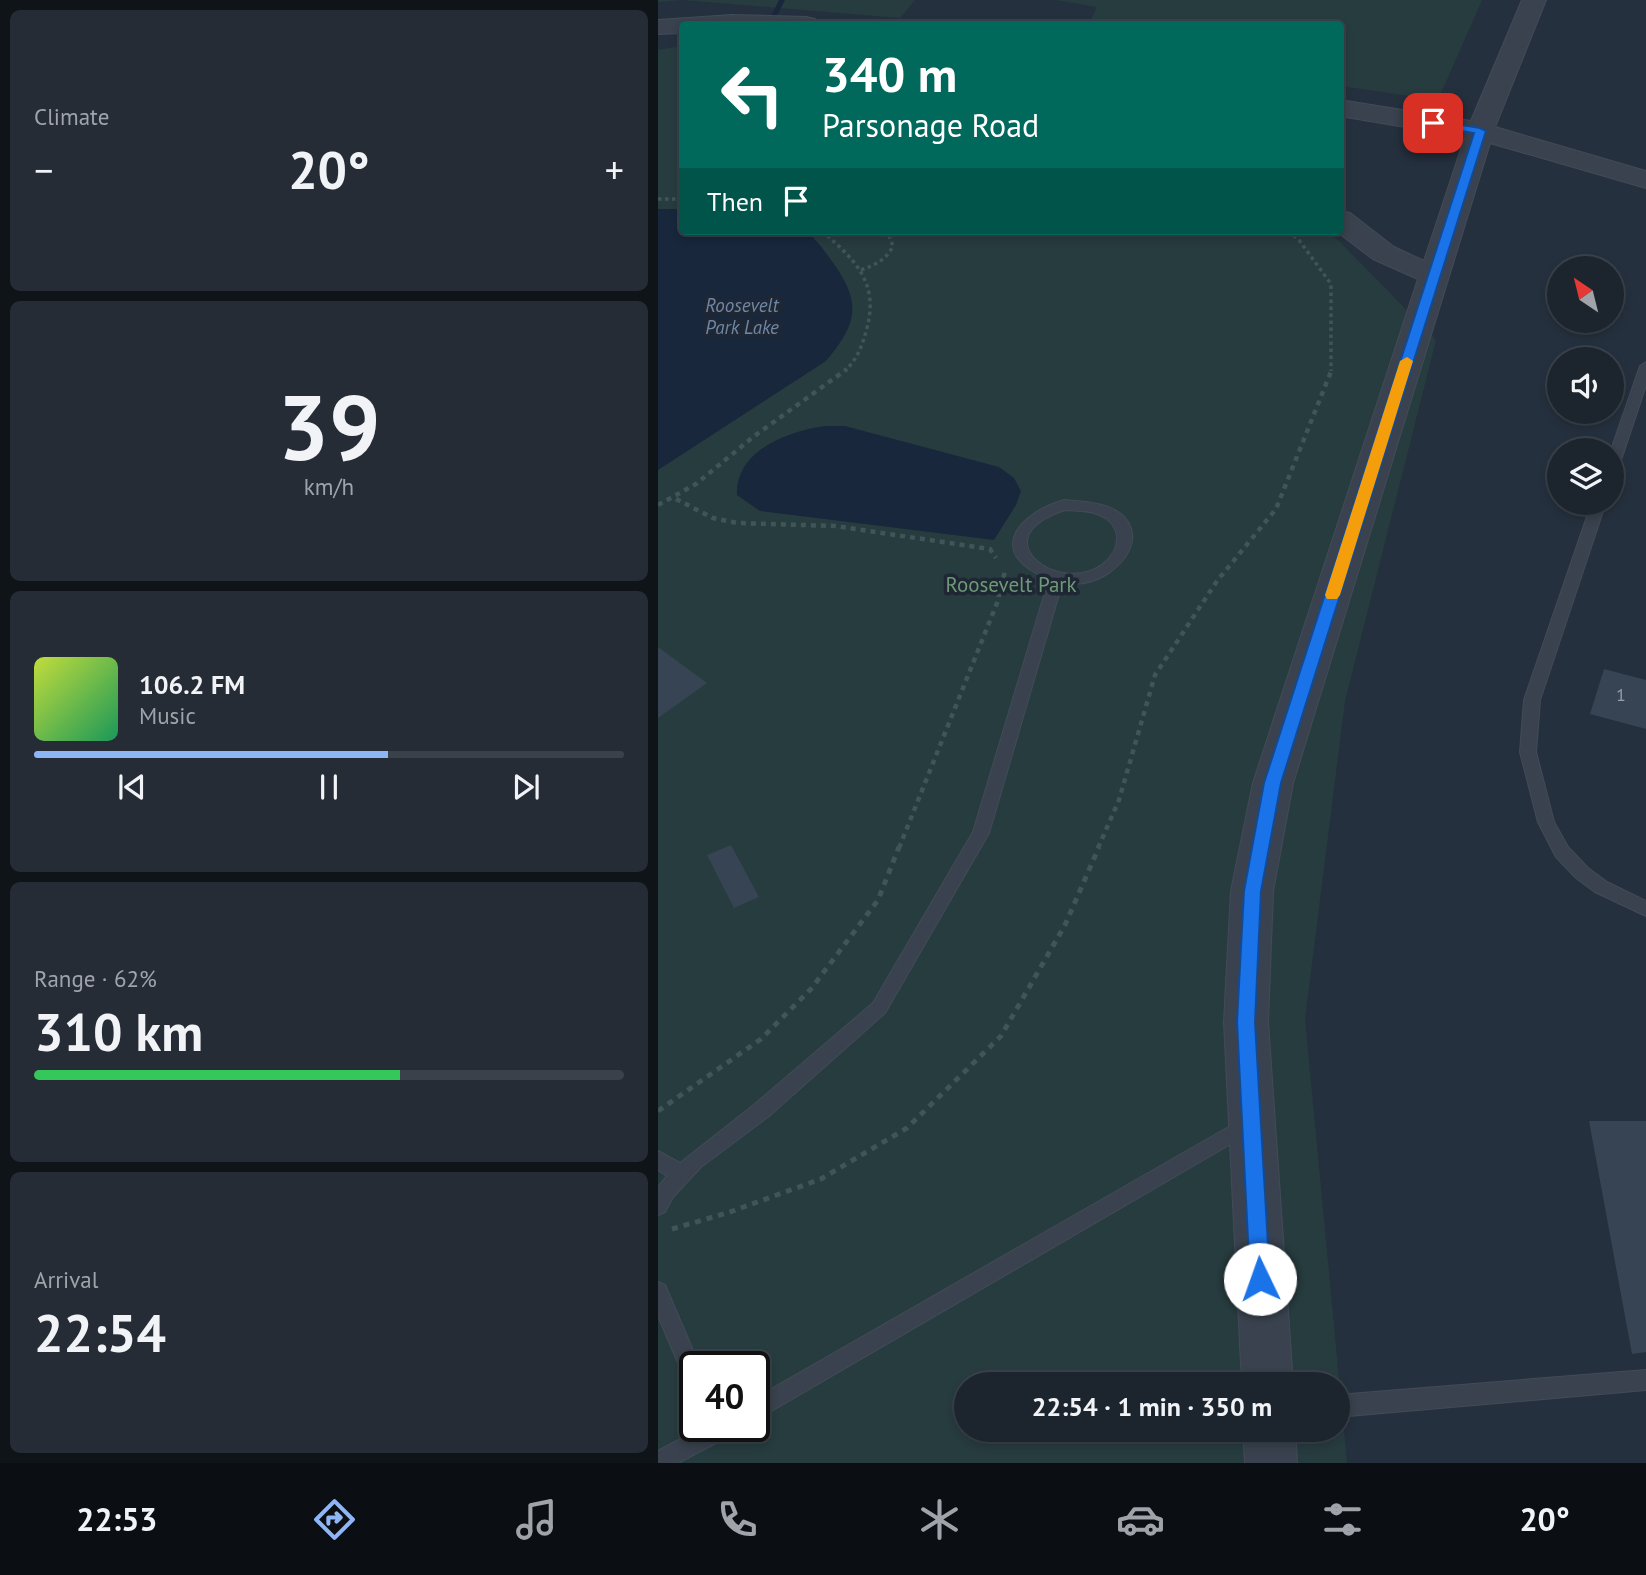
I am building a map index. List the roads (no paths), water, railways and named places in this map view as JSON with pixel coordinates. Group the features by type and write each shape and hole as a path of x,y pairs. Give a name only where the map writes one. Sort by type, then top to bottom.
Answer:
{"street":[{"path":"1265,1372 1246,1022 1252,891 1264,822 1273,783 1480,131 1534,0"},
{"path":"1344,109 1480,131 1646,180"},
{"path":"1344,223 1363,242 1384,256 1434,274"},
{"path":"1270,1442 1271,1463"}],"lane":[{"path":"1622,438 1646,366"},
{"path":"1082,505 1113,515 1122,524 1127,536 1126,548 1108,569 1074,578 1057,577 1028,563 1020,552 1019,539 1024,527 1034,517 1047,509 1082,505"},
{"path":"1595,515 1532,700 1528,752 1546,821 1562,852 1582,873 1601,887 1646,909"},
{"path":"658,1206 666,1191 694,1161 762,1110 879,1008 981,833 1057,577"},
{"path":"770,1402 1251,1122"},
{"path":"658,1160 681,1174"},
{"path":"658,1292 683,1351"},
{"path":"1350,1405 1646,1380"},
{"path":"658,1462 695,1442"}],"water":[{"name":"Roosevelt Park Lake","path":"658,209 679,209 679,235 810,235 834,264 849,291 852,314 844,336 826,361 658,470"},
{"path":"825,426 845,426 999,467 1014,478 1021,491 1016,505 994,540 760,511 737,495 739,479 754,455 781,438"}],"waterway":[{"path":"772,21 782,0"}],"park label":[{"name":"Roosevelt Park","path":"1011,585"}]}
